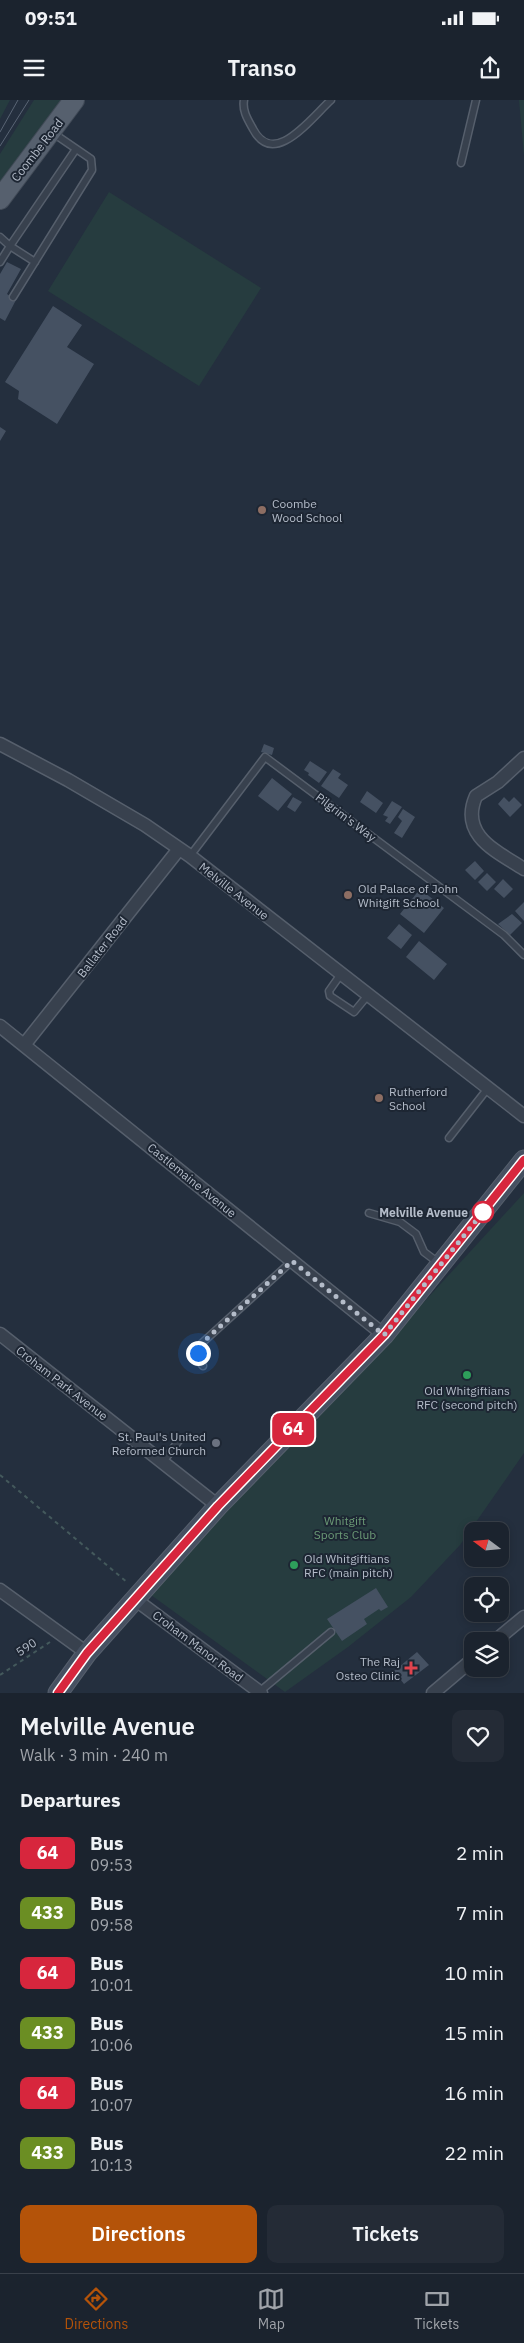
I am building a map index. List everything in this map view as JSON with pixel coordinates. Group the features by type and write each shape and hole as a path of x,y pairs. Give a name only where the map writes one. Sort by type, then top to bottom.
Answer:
{"main road":[{"name":"Coombe Road","path":"0,199 52,132 74,100"}],"street":[{"name":"Melville Avenue","path":"0,744 68,780 145,826 184,853 524,1116"},
{"path":"524,758 498,782 476,796 470,816 473,829 493,849 524,869"},
{"name":"Ballater Road","path":"24,1045 184,853"},
{"name":"Castlemaine Avenue","path":"0,1026 384,1335"},
{"path":"58,1693 87,1653 218,1506 384,1335 524,1160"},
{"name":"Croham Park Avenue","path":"0,1334 218,1506"},
{"path":"0,1590 87,1653"},
{"name":"Croham Manor Road","path":"138,1597 260,1692"},
{"path":"506,1632 524,1617"},
{"path":"432,1693 464,1667"}],"lane":[{"path":"244,100 245,114 258,138 267,145 276,145 286,142 331,100"},
{"path":"462,163 476,100"},
{"path":"13,297 92,170 91,159 52,132"},
{"path":"0,262 76,149"},
{"path":"0,237 10,246 35,262"},
{"name":"Pilgrim's Way","path":"184,853 265,757 504,935 524,955"},
{"path":"341,974 329,991 330,996 354,1012 368,995"},
{"path":"449,1138 488,1088"},
{"path":"369,1213 400,1222 420,1238 424,1252 441,1265"},
{"path":"203,1366 198,1360 198,1353 202,1343 292,1261"},
{"path":"163,1462 180,1439"},
{"path":"260,1692 332,1632"}],"path":[{"path":"0,1475 138,1597"},
{"name":"590","path":"0,1675 62,1634"}],"green space":[{"path":"0,100 10,100 0,119"},
{"path":"34,100 62,100 0,184 0,154"},
{"path":"519,100 524,100 524,156"},
{"path":"109,192 261,288 199,386 48,291"},
{"name":"Whitgift Sports Club","path":"524,1193 524,1453 476,1522 464,1522 464,1539 460,1545 411,1597 348,1647 285,1692 151,1595 230,1504 314,1422"}],"building":[{"path":"7,262 21,269 7,294 16,300 5,321 0,318 0,274"},
{"path":"53,306 82,325 67,347 94,364 57,424 18,399 19,391 5,382"},
{"path":"0,427 6,431 0,441"},
{"path":"264,744 274,748 272,755 261,752"},
{"path":"310,761 327,772 319,783 304,770"},
{"path":"333,769 341,774 338,778 348,785 339,798 321,786"},
{"path":"272,778 292,794 278,811 258,796"},
{"path":"367,791 383,803 376,813 360,802"},
{"path":"293,797 302,802 295,812 287,807"},
{"path":"504,797 509,802 514,797 522,805 510,817 498,804"},
{"path":"392,801 402,807 390,824 385,821 388,817 383,815"},
{"path":"403,809 415,817 402,838 394,833 402,821 398,817"},
{"path":"475,861 484,871 475,880 465,870"},
{"path":"487,873 496,882 487,891 478,882"},
{"path":"503,879 513,889 504,898 494,889"},
{"path":"420,889 444,908 424,933 400,914"},
{"path":"524,902 524,921 515,911"},
{"path":"512,914 522,923 510,935 498,924"},
{"path":"399,924 412,935 401,949 387,938"},
{"path":"419,941 447,964 434,980 406,957"},
{"path":"376,1588 388,1607 381,1611 379,1609 364,1619 367,1624 342,1641 327,1619"},
{"name":"The Raj Osteo Clinic","path":"417,1652 429,1665 404,1684 394,1671"}],"tram line":[{"path":"0,132 18,100"},
{"path":"0,146 29,100"}],"bus line":[{"name":"64","path":"58,1693 87,1653 218,1506 384,1335 524,1160"}],"place":[{"name":"Coombe Wood School","path":"262,510"},
{"name":"Old Palace of John Whitgift School","path":"348,895"},
{"name":"Rutherford School","path":"379,1098"},
{"name":"Melville Avenue","path":"483,1212"},
{"name":"Old Whitgiftians RFC (second pitch)","path":"467,1375"},
{"name":"St. Paul's United Reformed Church","path":"216,1443"},
{"name":"Old Whitgiftians RFC (main pitch)","path":"294,1565"},
{"name":"The Raj Osteo Clinic","path":"411,1668"}],"route":[{"path":"198,1353 202,1343 292,1261 384,1335 483,1212"}]}
